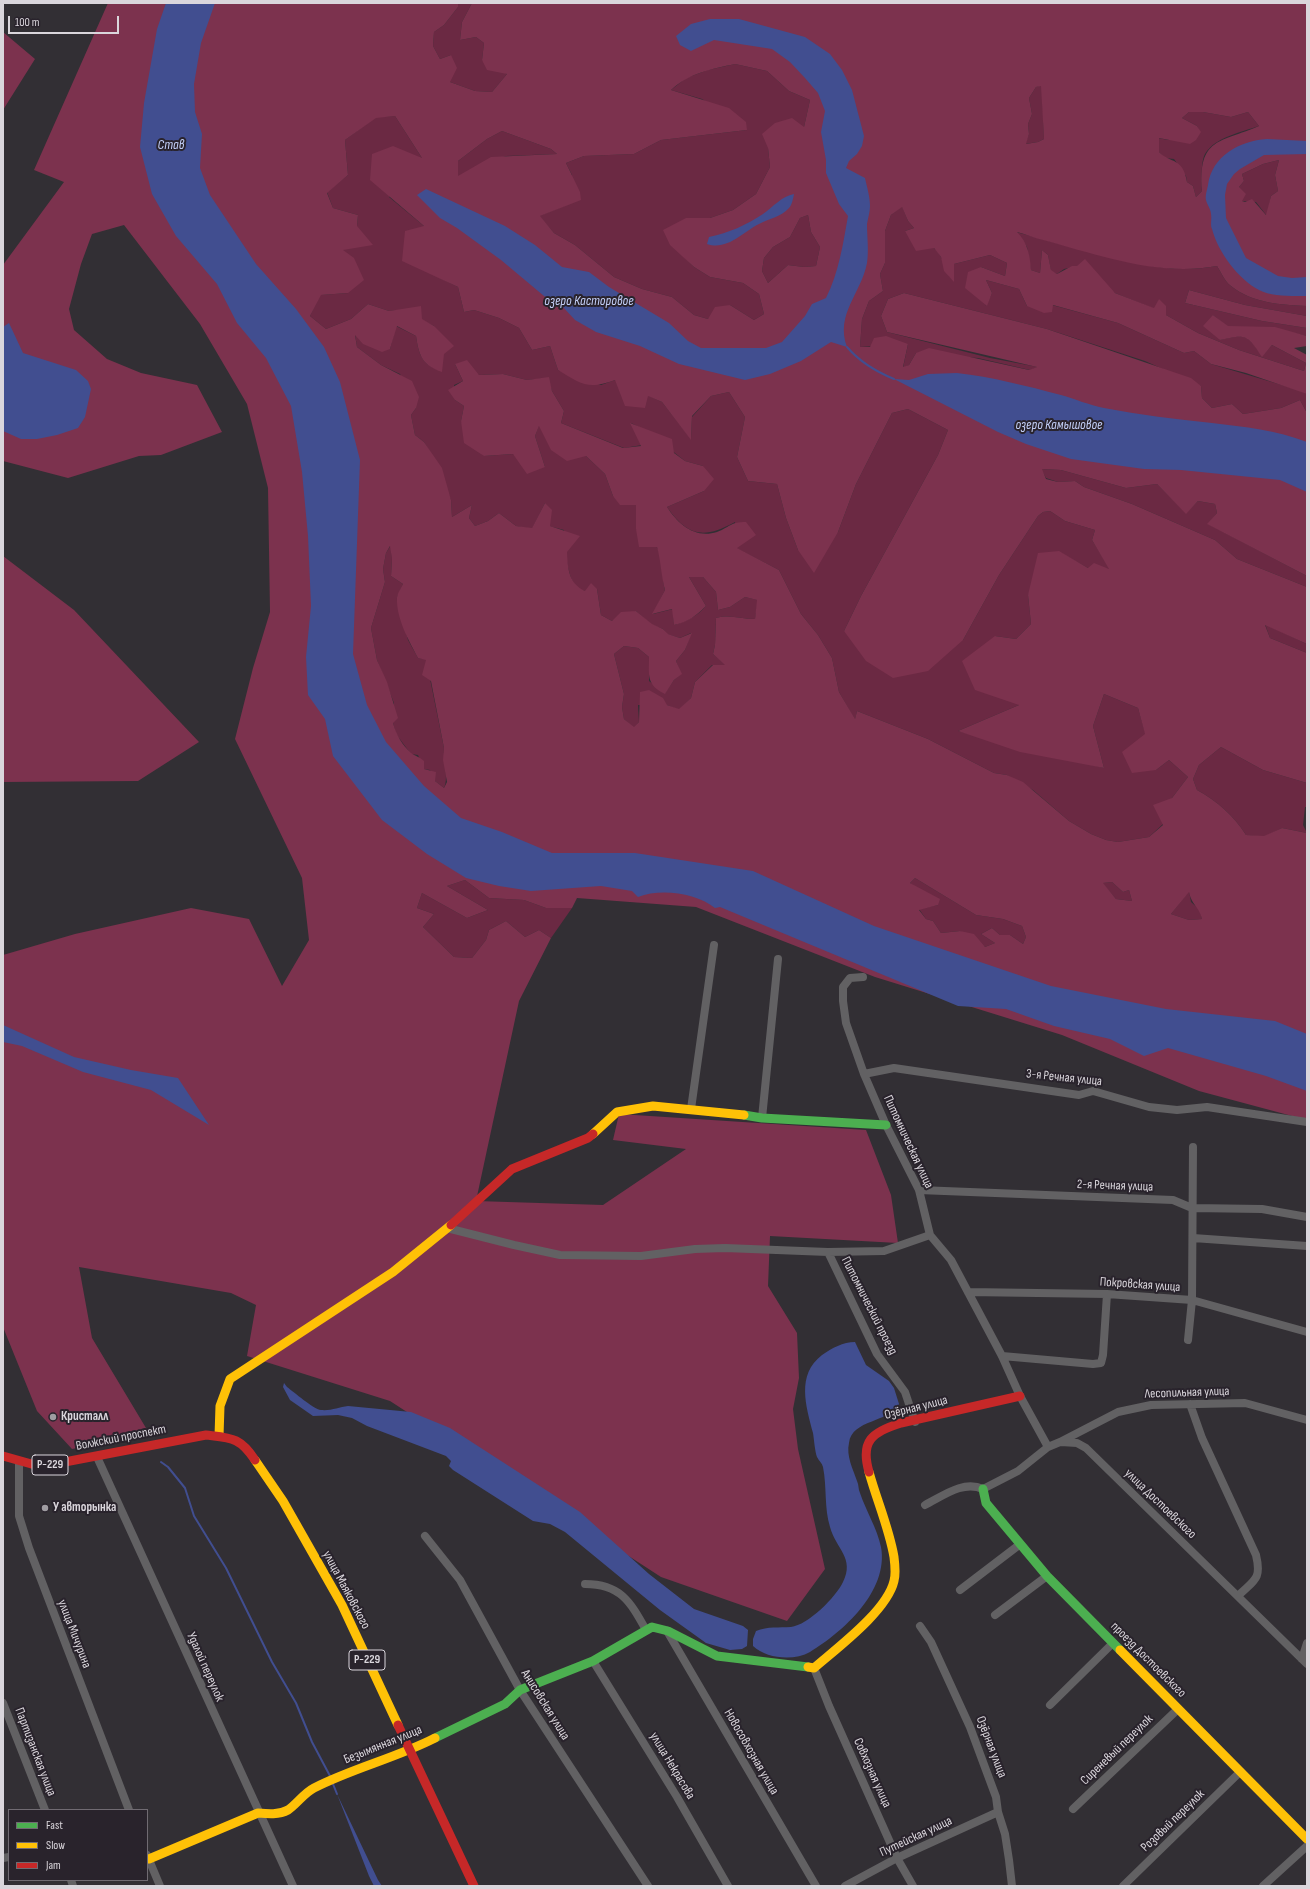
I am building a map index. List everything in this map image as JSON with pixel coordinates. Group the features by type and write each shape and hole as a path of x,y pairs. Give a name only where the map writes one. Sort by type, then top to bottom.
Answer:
{"street":[{"path":"691,1109 714,945"},
{"path":"762,1118 778,959"},
{"name":"Питомническая улица","path":"863,977 850,978 843,987 843,1001 846,1024 864,1074 886,1124 919,1190 930,1236 951,1260 1002,1356 1020,1396 1048,1447"},
{"name":"3-я Речная улица","path":"864,1074 894,1068 1079,1095 1093,1091 1149,1107 1177,1110 1208,1107 1307,1122"},
{"path":"219,1436 218,1407 222,1392 230,1379 393,1272 447,1228 512,1169 588,1138 616,1112 653,1106 762,1118 886,1124"},
{"path":"1188,1340 1192,1300 1193,1147"},
{"name":"2-я Речная улица","path":"919,1190 1173,1200 1192,1208 1262,1209 1307,1217"},
{"path":"447,1228 560,1255 641,1256 695,1249 724,1248 828,1252"},
{"name":"Питомнический проезд","path":"915,1422 905,1392 878,1354 828,1252 884,1251 930,1236"},
{"path":"1193,1238 1307,1246"},
{"name":"Покровская улица","path":"968,1292 1107,1294 1192,1300 1307,1332"},
{"path":"1002,1356 1093,1364 1101,1363 1103,1355 1107,1294"},
{"name":"Озёрная улица","path":"814,1668 878,1608 889,1594 894,1581 893,1552 871,1481 866,1448 871,1439 884,1428 915,1422 1020,1396"},
{"name":"Лесопильная улица","path":"983,1490 1018,1471 1048,1447 1118,1412 1151,1405 1245,1403 1307,1420"},
{"path":"1190,1404 1202,1438 1256,1554 1259,1567 1258,1576 1254,1582 1238,1596"},
{"name":"Волжский проспект","path":"3,1456 19,1461 49,1465 206,1435 232,1438 242,1444"},
{"name":"улица Достоевского","path":"1060,1442 1077,1443 1086,1448 1304,1661"},
{"name":"улица Маяковского","path":"242,1444 252,1455 283,1501 342,1605 474,1886"},
{"name":"Удалой переулок","path":"97,1457 258,1813 293,1886"},
{"name":"улица Мичурина","path":"19,1461 19,1516 31,1555 129,1809"},
{"path":"925,1505 965,1486 975,1486 983,1490"},
{"name":"проезд Достоевского","path":"983,1490 986,1503 1019,1545 1047,1576 1307,1839"},
{"name":"Анисовская улица","path":"425,1536 460,1580 520,1690 648,1886"},
{"path":"960,1590 1019,1545"},
{"path":"995,1615 1047,1576"},
{"path":"585,1584 599,1584 618,1591 623,1595 646,1630 652,1627 667,1631 703,1652 717,1656 814,1668"},
{"name":"Озёрная улица","path":"920,1626 931,1642 970,1727 996,1797 998,1812 1005,1834 1012,1886"},
{"name":"Безымянная улица","path":"148,1857 258,1813 277,1814 288,1810 312,1789 356,1769 410,1751 505,1704 520,1690 593,1660 646,1630"},
{"name":"Новосовхозная улица","path":"667,1631 816,1886"},
{"path":"1050,1705 1113,1643"},
{"path":"1304,1661 1307,1643"},
{"name":"улица Некрасова","path":"593,1660 677,1797 728,1886"},
{"name":"Совхозная улица","path":"814,1668 829,1706 897,1858 912,1886"},
{"name":"Партизанская улица","path":"3,1703 45,1809"},
{"name":"Сиреневый переулок","path":"1073,1808 1178,1709"},
{"name":"Розовый переулок","path":"1122,1886 1240,1772"},
{"name":"Путейская улица","path":"845,1886 897,1858 998,1812"},
{"path":"1263,1886 1307,1846"},
{"path":"148,1857 160,1886"}],"shaded area":[{"path":"108,3 458,3 458,7 444,25 434,32 433,46 440,59 451,55 457,68 450,82 475,91 492,92 507,74 487,70 482,60 484,43 476,37 460,40 462,22 472,3 1307,3 1307,306 1277,304 1257,300 1239,292 1229,284 1217,266 1195,269 1151,267 1107,258 1017,232 1021,236 1028,250 1031,270 1040,273 1042,250 1048,255 1051,270 1057,274 1072,266 1077,266 1085,259 1115,293 1154,308 1159,299 1166,306 1166,315 1198,333 1239,350 1304,371 1306,363 1272,345 1262,357 1253,344 1245,338 1235,337 1220,340 1203,326 1213,315 1228,326 1275,327 1307,336 1307,346 1294,348 1307,355 1307,394 1246,373 1211,364 1194,351 1184,353 1118,323 1053,305 1052,312 1044,313 1027,306 1019,289 986,280 992,293 987,306 965,288 968,272 981,267 1005,276 1007,263 990,255 954,264 954,282 944,271 941,257 934,248 916,251 905,231 914,228 908,221 902,207 891,215 885,231 885,263 880,274 883,291 869,301 862,319 860,347 870,347 874,338 886,336 908,344 903,367 909,365 916,353 929,348 1029,370 1037,367 887,332 881,316 888,299 904,293 1047,329 1191,378 1201,386 1202,398 1212,408 1232,404 1243,414 1281,408 1300,400 1307,413 1307,576 1207,524 1217,513 1215,504 1198,501 1186,514 1157,484 1126,488 1061,470 1042,469 1046,479 1058,482 1075,481 1084,487 1132,504 1215,540 1237,559 1307,587 1307,644 1265,625 1270,638 1307,653 1307,783 1263,770 1221,747 1199,765 1193,779 1197,790 1224,810 1246,835 1264,836 1282,828 1307,833 1307,1120 1199,1091 1062,1035 875,977 696,907 577,898 572,908 546,908 524,900 489,898 465,880 447,886 488,910 467,918 422,893 417,908 434,914 423,927 454,957 472,958 486,940 489,930 506,921 525,937 539,930 551,938 519,1001 476,1201 603,1205 686,1149 613,1140 619,1114 866,1130 891,1195 898,1243 770,1236 768,1286 797,1333 799,1378 793,1409 798,1449 825,1569 787,1621 661,1577 390,1401 247,1356 256,1305 231,1293 79,1267 92,1338 149,1433 72,1449 37,1411 3,1327 3,955 75,934 191,908 249,919 282,986 309,940 302,878 235,739 253,668 270,612 268,488 247,404 200,324 124,225 92,234 81,264 69,309 74,330 107,359 141,373 197,385 222,432 161,455 139,456 68,478 3,461 3,265 64,182 34,170","holes":["735,64 767,71 789,91 810,100 804,127 792,118 775,123 762,134 768,148 770,167 756,194 733,210 710,218 686,218 663,230 670,245 694,267 710,277 743,283 759,294 764,314 754,320 730,305 715,307 708,319 694,315 672,297 642,289 614,277 575,245 554,233 540,216 581,200 580,192 566,163 584,156 634,154 661,140 747,130 746,122 729,108 671,90 685,79 701,72","1041,86 1044,139 1038,142 1026,144 1029,134 1028,124 1032,114 1029,98 1036,87","1189,112 1203,112 1231,117 1248,112 1259,126 1223,140 1214,145 1208,151 1204,160 1202,173 1202,191 1196,197 1193,186 1187,182 1183,168 1159,152 1159,138 1190,144 1196,140 1201,132 1197,126 1182,118","395,116 422,158 393,146 372,154 370,180 424,226 405,231 402,261 458,287 464,312 474,310 499,318 519,328 532,350 550,346 558,370 573,379 591,385 598,385 615,380 625,406 645,408 648,396 662,402 691,440 692,416 711,396 729,392 745,417 737,457 748,481 777,484 786,518 798,550 814,573 838,532 856,484 892,413 908,409 948,430 938,455 861,596 844,631 866,661 893,678 928,671 963,640 999,575 1038,516 1043,512 1050,511 1065,521 1095,530 1092,540 1109,569 1094,563 1088,568 1059,551 1038,553 1028,595 1031,624 1016,639 995,636 962,661 975,690 1019,705 958,731 1020,752 1104,768 1093,726 1104,694 1138,708 1145,734 1122,752 1132,773 1156,770 1169,760 1188,777 1172,798 1153,805 1163,825 1149,837 1118,842 1106,840 1091,834 1069,821 1023,782 1007,775 994,773 928,739 857,711 855,719 839,692 832,658 818,635 801,614 779,570 737,548 756,535 746,522 733,524 717,532 709,534 694,532 676,519 667,507 704,491 714,479 703,466 685,461 674,453 672,439 630,423 641,446 623,448 561,423 564,411 552,391 549,377 527,380 503,374 479,375 467,360 455,364 463,381 448,390 455,400 464,406 461,421 464,443 484,456 513,454 527,474 545,467 535,436 539,426 551,450 567,461 586,456 605,474 613,496 620,505 636,505 636,529 639,547 657,547 665,590 652,614 672,609 674,625 684,622 699,613 706,606 689,577 703,577 716,592 718,610 730,607 745,597 757,600 755,619 731,617 716,618 715,645 713,654 725,665 713,665 695,682 691,698 679,709 667,705 663,698 649,690 640,692 639,722 634,727 624,719 622,707 624,694 614,654 624,646 638,648 649,657 649,674 654,687 665,694 674,680 682,674 676,661 685,650 692,633 680,638 668,634 663,629 652,624 636,611 621,612 612,621 601,615 597,589 591,583 585,591 579,588 575,584 570,574 567,552 580,536 550,526 552,510 545,503 532,528 516,526 499,513 488,521 475,526 469,518 472,505 452,517 451,500 442,468 424,442 415,435 411,415 416,408 419,397 412,381 381,365 357,347 355,335 363,344 382,352 390,349 397,326 416,336 420,354 423,359 430,366 442,372 444,354 454,346 434,326 422,319 421,306 389,311 368,304 351,319 326,329 310,316 321,295 348,293 364,280 354,258 343,250 373,245 357,226 358,215 333,208 327,193 348,175 345,140 376,118","502,131 551,149 557,154 491,157 458,176 458,161 487,139","1279,160 1275,175 1278,191 1271,196 1266,215 1252,199 1245,202 1242,201 1246,194 1239,187 1244,181 1242,174 1263,164","808,215 811,232 820,247 816,266 804,267 788,265 768,283 762,271 764,258 773,247 790,237 800,218","390,546 392,559 391,576 403,584 397,598 397,606 401,621 407,637 418,658 426,660 422,675 431,681 444,748 443,760 447,782 444,788 435,781 436,772 424,769 424,761 411,753 402,743 393,723 398,718 387,682 377,660 371,628 385,582 383,569 386,553","915,878 976,915 1003,919 1022,926 1026,937 1023,944 1010,935 1000,935 992,928 981,934 995,943 985,947 974,934 960,931 941,933 933,921 926,919 919,910 938,905 940,899 910,883","1112,882 1123,892 1129,890 1132,901 1116,899 1103,883","1189,892 1202,919 1189,920 1171,914"]},
{"path":"458,3 472,3 462,22 460,40 476,37 484,43 482,60 507,74 492,92 475,91 450,82 451,55 440,59 433,46 434,32 444,25 458,7"},
{"path":"3,32 35,59 3,110"},
{"path":"735,64 767,71 789,91 810,100 804,127 768,148 770,167 756,194 733,210 710,218 686,218 683,256 694,267 710,277 743,283 759,294 764,314 754,320 730,305 708,319 694,315 672,297 642,289 614,277 575,245 554,233 539,216 564,206 572,175 566,163 584,156 634,154 661,140 747,130 702,99 671,90 686,78 708,70"},
{"path":"1042,85 1044,139 1038,142 1025,144 1029,134 1028,124 1032,114 1029,98 1036,87"},
{"path":"1189,112 1203,112 1231,117 1248,112 1259,126 1222,139 1209,148 1205,154 1203,162 1201,178 1202,191 1196,197 1193,186 1187,182 1186,176 1174,159 1165,158 1158,151 1158,138 1168,140 1200,132 1197,126 1182,118"},
{"path":"395,116 422,158 389,197 424,226 432,274 458,287 464,312 474,310 499,318 519,328 532,350 550,346 558,370 601,385 615,380 662,402 691,439 692,417 711,396 729,392 745,417 737,457 748,481 777,484 786,518 798,550 838,532 856,484 892,413 908,409 948,430 938,455 861,596 844,631 963,640 999,575 1038,516 1043,512 1050,511 1065,521 1095,530 1092,540 1110,569 1088,568 1059,552 1028,595 1031,624 1016,639 995,636 1019,705 958,731 1104,768 1093,726 1104,694 1138,708 1156,770 1169,760 1188,777 1172,798 1163,824 1149,837 1118,842 1106,840 1091,834 1069,821 1033,790 1007,775 994,773 928,739 857,711 855,720 839,692 832,658 818,635 801,614 779,570 736,548 735,522 714,531 705,533 697,532 682,524 667,507 704,491 703,466 685,461 647,431 631,423 642,445 624,448 561,423 564,411 552,391 548,378 527,380 503,374 479,375 455,364 463,381 454,385 455,400 464,406 461,421 484,456 513,454 545,467 535,436 539,425 586,456 605,474 613,496 636,505 636,529 656,546 661,561 665,590 653,614 673,609 674,625 692,618 703,610 706,606 689,577 703,577 716,592 718,610 730,607 745,597 758,600 755,619 731,617 716,618 715,645 713,654 726,665 712,665 695,682 691,698 679,710 667,705 638,705 639,722 634,728 624,719 622,707 624,694 614,654 624,646 638,648 649,657 649,681 665,693 674,680 681,674 676,661 685,650 691,633 680,638 667,634 663,629 652,625 636,611 612,621 601,615 597,589 585,591 578,588 570,575 566,555 564,530 549,526 545,503 532,529 516,526 499,513 488,521 475,526 469,518 472,505 452,517 451,500 432,455 424,442 415,435 411,415 416,408 400,374 381,365 357,347 355,334 390,349 396,326 416,336 420,354 423,359 430,366 442,371 434,326 401,310 389,311 368,304 351,319 326,329 310,316 320,295 348,293 342,250 357,226 358,215 333,208 327,192 348,175 345,140 376,117"},
{"path":"502,131 551,149 557,154 506,156 474,168 458,177 458,161 487,139"},
{"path":"1279,160 1275,175 1278,191 1271,196 1267,216 1256,202 1242,201 1239,187 1244,181 1242,174 1263,164"},
{"path":"902,206 908,221 914,228 905,231 925,242 938,252 946,271 954,281 954,264 990,255 1007,263 1005,276 981,267 986,306 992,293 986,280 1019,289 1027,306 1052,305 1118,323 1184,353 1194,351 1211,364 1302,391 1307,394 1307,413 1300,400 1281,408 1243,414 1232,404 1212,408 1202,398 1201,386 1145,361 1047,329 904,293 888,299 881,316 887,332 990,358 1038,367 1030,370 978,358 916,353 909,365 903,368 908,344 860,347 862,319 869,301 883,291 880,274 885,263 885,231 891,215"},
{"path":"808,215 811,232 820,247 816,266 804,267 788,265 768,283 762,271 764,258 773,247 790,237 800,218"},
{"path":"1016,232 1113,258 1164,268 1181,269 1217,266 1229,284 1239,292 1257,300 1277,304 1307,306 1307,316 1245,305 1189,290 1185,303 1262,321 1307,328 1307,336 1294,333 1228,327 1213,315 1220,340 1235,337 1245,338 1253,343 1262,356 1272,345 1306,363 1304,371 1239,350 1198,333 1166,315 1159,300 1155,309 1115,293 1077,266 1064,269 1057,274 1051,271 1048,255 1042,250 1040,273 1031,270 1027,247"},
{"path":"1189,290 1245,305 1307,316 1307,328 1262,321 1185,303"},
{"path":"1041,469 1061,470 1126,488 1157,484 1186,513 1198,501 1215,504 1217,513 1208,524 1307,576 1307,587 1237,559 1215,540 1132,504 1084,487 1075,481 1058,482 1046,478"},
{"path":"391,545 391,576 403,584 397,597 408,640 418,658 426,659 444,748 446,779 444,788 435,781 430,770 424,769 418,755 411,754 396,734 393,723 394,703 377,660 371,628 385,582 383,569 386,553"},
{"path":"3,556 74,610 199,742 138,781 3,782"},
{"path":"1265,624 1307,644 1307,653 1270,638"},
{"path":"1221,747 1263,770 1307,783 1307,807 1305,807 1303,825 1307,833 1282,828 1264,837 1246,835 1224,810 1197,790 1193,779 1199,765"},
{"path":"915,878 976,915 1003,919 1022,926 1026,937 1023,944 1010,935 1000,935 992,928 981,934 995,943 985,947 960,931 941,933 933,921 926,919 919,909 938,905 910,883"},
{"path":"465,880 489,898 524,900 546,908 572,908 551,938 539,930 525,937 506,921 489,930 486,940 472,958 454,957 423,927 434,914 417,908 422,893 467,918 488,910 447,886"},
{"path":"1112,882 1123,892 1129,890 1132,901 1116,899 1102,883"},
{"path":"1189,891 1191,902 1200,910 1202,919 1189,920 1171,914"}],"water":[{"name":"Став","path":"166,3 215,3 201,43 194,84 195,112 202,134 200,168 210,195 256,264 296,309 324,347 340,382 360,460 353,654 367,705 386,742 424,786 461,818 502,832 552,853 635,853 753,871 874,926 1051,986 1166,1009 1275,1021 1307,1034 1307,1091 1266,1076 1168,1048 1144,1056 1110,1039 1054,1026 1006,1009 958,1006 720,907 715,908 698,899 688,896 657,893 638,897 632,891 601,886 531,891 499,886 466,878 427,854 382,820 333,756 325,719 308,695 306,657 311,606 308,536 302,472 291,406 266,358 237,323 217,284 176,236 152,194 140,147 144,103 157,29"},
{"name":"озеро Касторовое","path":"710,19 739,19 805,37 830,54 842,70 852,90 864,136 862,146 857,154 849,161 846,168 865,178 870,206 867,224 867,263 860,285 846,314 844,324 844,335 847,347 831,342 801,361 770,374 745,380 679,364 640,346 596,332 575,320 562,306 544,296 501,260 457,228 440,218 417,195 426,189 505,226 535,245 562,267 589,272 609,287 669,323 688,341 701,348 766,348 782,342 805,316 812,304 826,298 840,258 848,216 839,204 826,173 826,160 821,132 825,111 818,93 790,62 772,49 714,40 691,51 680,45 676,36 691,24"},
{"path":"1257,140 1307,141 1307,154 1264,155 1240,169 1234,174 1227,184 1225,195 1226,218 1246,258 1278,276 1292,278 1307,277 1307,296 1282,296 1270,294 1251,285 1236,272 1224,256 1211,227 1211,212 1206,197 1211,175 1215,166 1221,158 1237,147"},
{"path":"794,194 790,207 786,211 753,227 728,243 721,245 707,244 709,237 744,225 763,214 782,199"},
{"path":"9,323 23,353 76,370 88,381 91,389 85,417 78,428 57,435 37,439 21,439 3,431 3,327"},
{"name":"озеро Камышовое","path":"957,373 1022,385 1104,408 1158,417 1272,432 1307,442 1307,492 1280,480 1181,470 1144,469 1071,459 1026,444 998,432 894,379 909,380 928,374"},
{"path":"3,1025 74,1057 131,1070 178,1078 209,1125 151,1090 83,1072 22,1046 3,1042"},
{"path":"855,1342 866,1365 889,1381 894,1388 899,1404 887,1415 857,1429 852,1435 848,1448 850,1462 858,1482 859,1492 877,1533 881,1547 882,1563 878,1579 871,1594 861,1608 849,1622 823,1644 804,1655 796,1657 773,1656 766,1654 753,1646 753,1639 756,1631 760,1629 791,1627 798,1625 813,1616 834,1595 843,1582 846,1574 846,1560 833,1535 828,1520 823,1467 816,1455 805,1391 809,1372 814,1363 822,1355 842,1344"},
{"path":"284,1383 313,1407 321,1410 348,1406 411,1412 450,1428 580,1512 649,1574 694,1609 743,1626 748,1630 747,1646 742,1649 730,1650 706,1643 660,1610 565,1532 550,1524 533,1521 453,1470 449,1466 451,1461 446,1456 367,1426 352,1418 338,1415 313,1416 290,1400 283,1387"},
{"path":"337,1794 382,1886 374,1886 369,1876"}],"waterway":[{"path":"847,347 869,366 894,379"},
{"path":"161,1462 168,1467 185,1488 194,1516 226,1568 272,1662 296,1703 312,1742 330,1776"},
{"path":"333,1784 337,1794"}],"traffic: fast":[{"path":"744,1115 762,1118 886,1125"},
{"path":"983,1489 986,1503 1047,1576 1120,1650"},
{"path":"435,1738 505,1704 520,1690 593,1661 652,1627 668,1631 717,1656 808,1667"}],"traffic: slow":[{"path":"593,1134 617,1112 653,1106 744,1115"},
{"path":"219,1436 220,1406 230,1379 393,1272 451,1225"},
{"path":"255,1460 283,1501 342,1605 398,1725"},
{"path":"808,1667 814,1668 848,1640 882,1604 894,1581 895,1566 892,1546 869,1472"},
{"path":"1120,1650 1307,1839"},
{"path":"149,1859 258,1813 273,1814 285,1812 314,1788 435,1738"}],"traffic: jam":[{"path":"451,1225 512,1169 588,1138 593,1134"},
{"path":"869,1472 866,1453 868,1445 871,1439 882,1430 901,1423 1020,1396"},
{"path":"3,1456 35,1465 49,1465 206,1435 234,1440 245,1447 255,1460"},
{"path":"398,1725 474,1886"}],"place":[{"name":"Кристалл","path":"53,1417"},
{"name":"У авторынка","path":"45,1508"}]}
